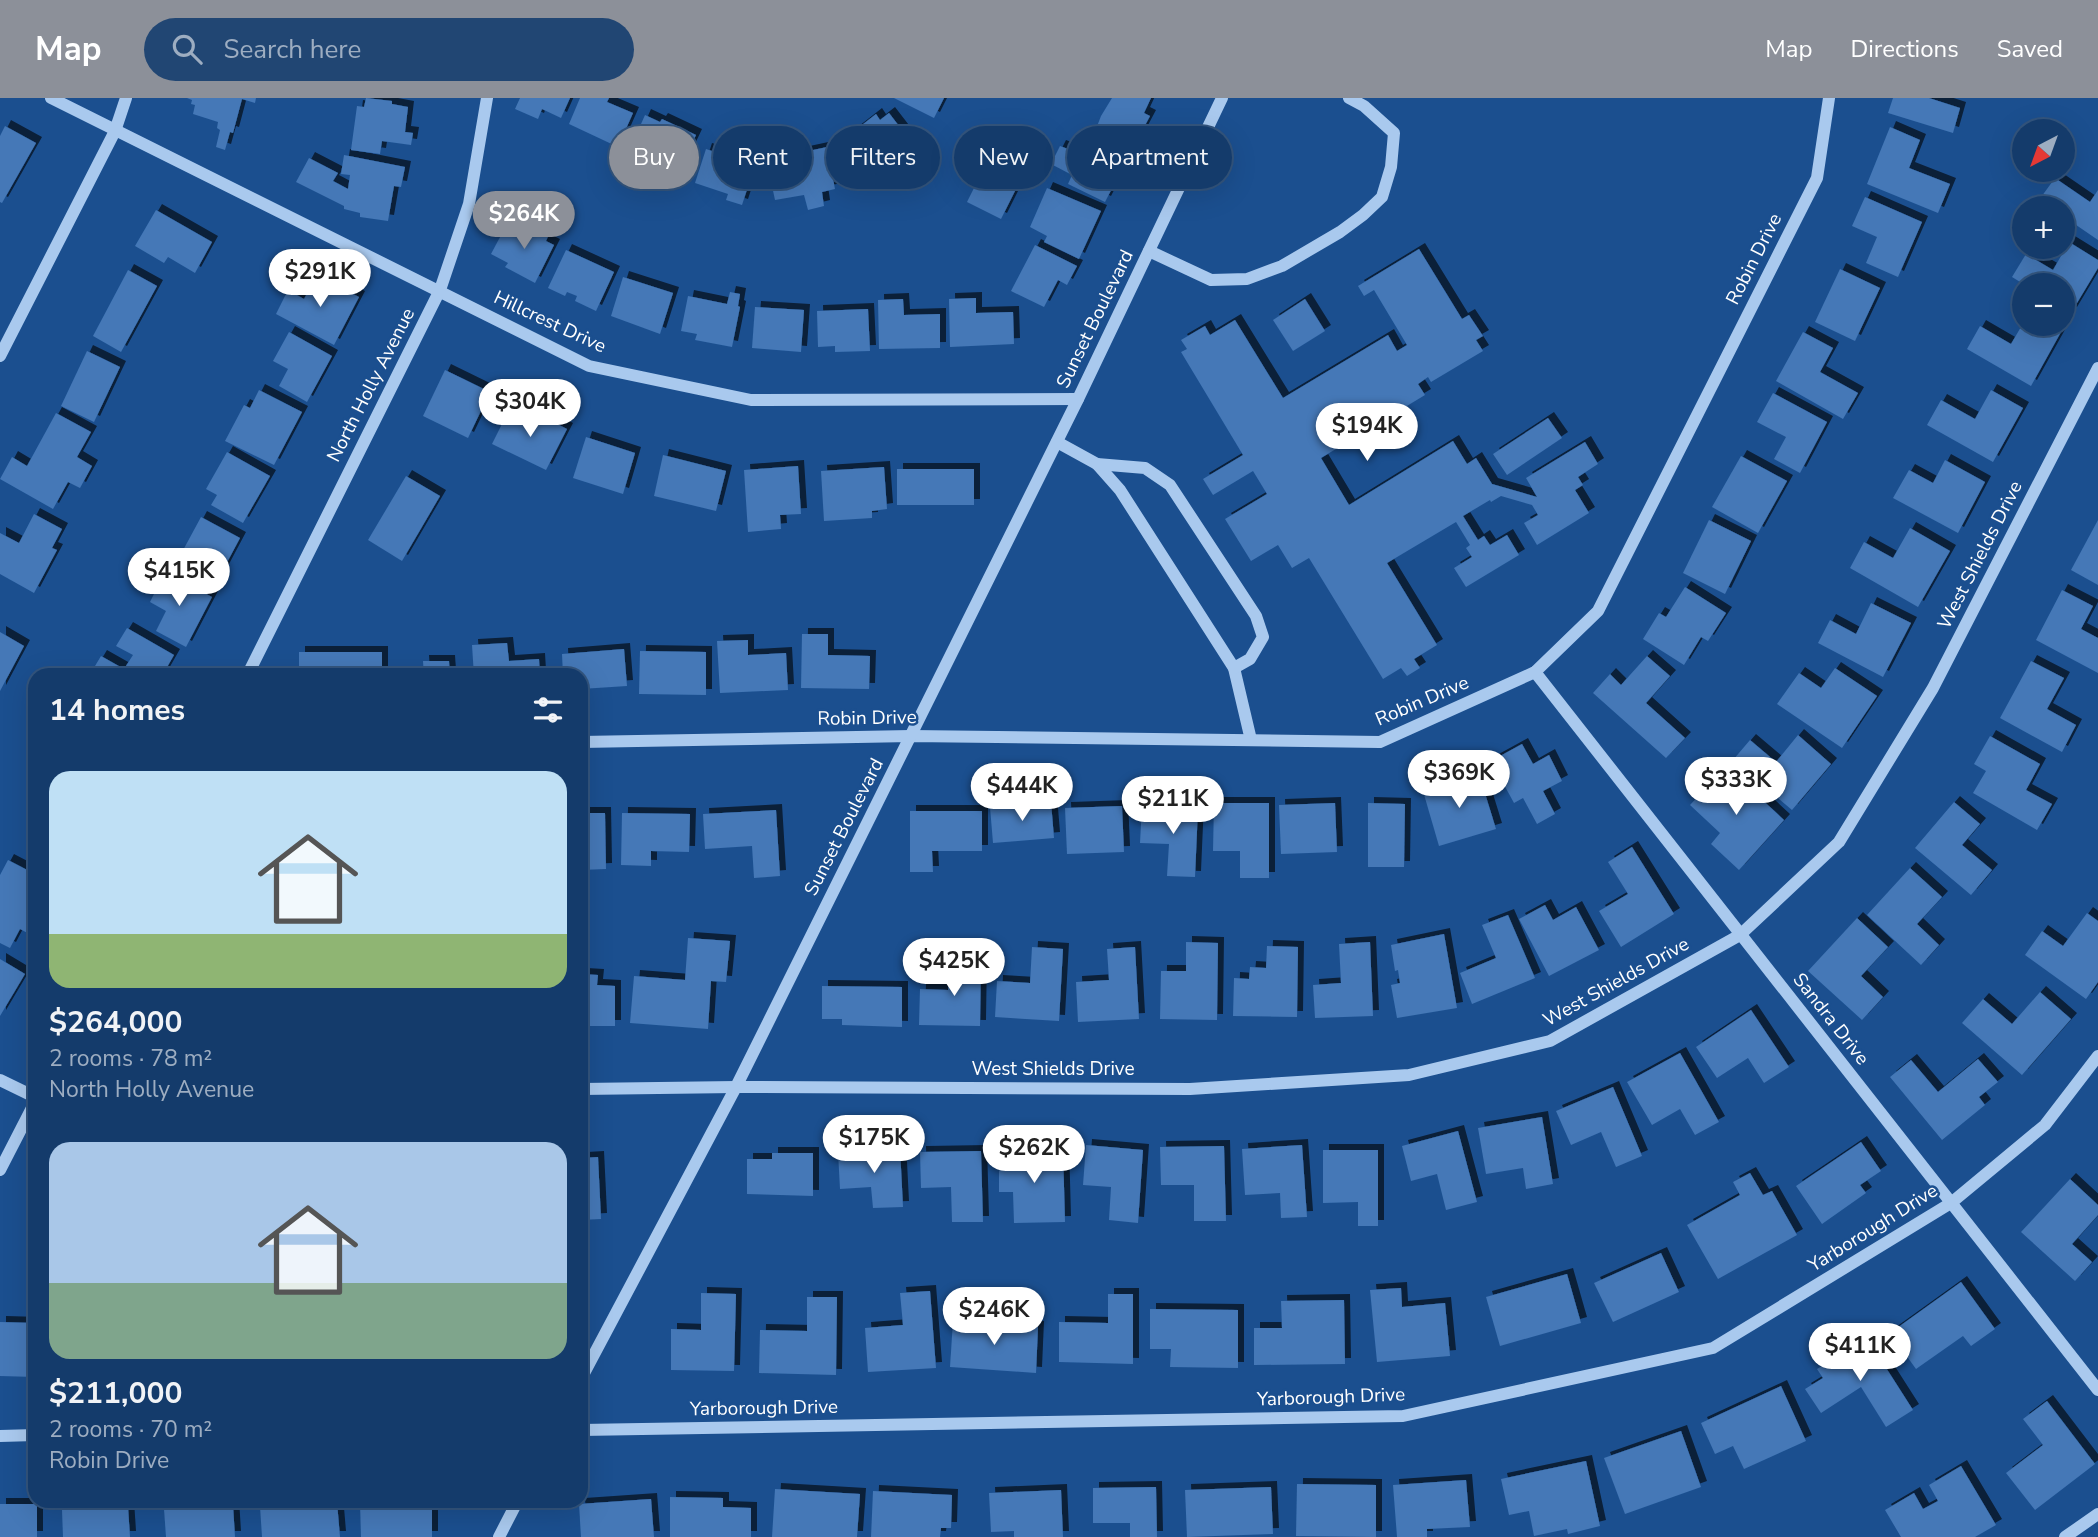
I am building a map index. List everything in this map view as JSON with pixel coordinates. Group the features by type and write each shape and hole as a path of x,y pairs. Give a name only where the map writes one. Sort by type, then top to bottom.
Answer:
{"street":[{"name":"Hillcrest Drive","path":"51,98 589,366 751,400 1078,400"},
{"path":"0,356 115,131 126,98"},
{"name":"North Holly Avenue","path":"251,668 440,290 469,204 487,98"},
{"name":"Sunset Boulevard","path":"588,1366 736,1087 1078,400 1222,98"},
{"path":"1149,251 1211,280 1247,279 1282,266 1363,215 1382,197 1391,167 1394,133 1364,106 1349,98"},
{"name":"Robin Drive","path":"588,742 911,736 1380,742 1535,672 1598,611 1817,178 1829,98"},
{"name":"West Shields Drive","path":"588,1089 1190,1089 1409,1074 1550,1041 1740,935 1839,842 1933,688 2098,368"},
{"path":"1057,442 1097,464 1119,490 1234,668 1251,740"},
{"path":"1097,464 1145,468 1170,485 1256,616 1263,637 1250,659 1234,668"},
{"name":"Sandra Drive","path":"1535,672 2098,1390"},
{"name":"Yarborough Drive","path":"588,1430 1403,1416 1713,1348 1951,1203 2045,1125 2098,1056"},
{"path":"0,1080 28,1096"},
{"path":"0,1170 28,1114"},
{"path":"0,1436 28,1435"},
{"path":"499,1537 514,1508"},
{"path":"2065,1537 2098,1514"}],"building":[{"path":"187,98 256,98 255,103 242,99 233,133 230,132 225,150 216,147 220,130 217,128 218,122 193,114 195,105"},
{"path":"366,98 392,101 392,104 408,107 405,132 413,133 411,145 382,141 380,154 351,150 357,106 364,107"},
{"path":"520,98 570,98 561,118 542,109 538,119 515,109"},
{"path":"580,98 609,98 607,102 633,113 627,126 609,126 609,143 569,124"},
{"path":"894,98 944,98 934,118"},
{"path":"1112,98 1151,98 1144,113 1150,116 1145,126 1097,126"},
{"path":"1893,98 1929,98 1960,108 1953,133 1888,113"},
{"path":"889,113 899,126 861,126 876,114 880,120"},
{"path":"645,115 677,126 640,126"},
{"path":"5,126 36,143 2,203 0,136"},
{"path":"1890,127 1920,140 1909,168 1950,184 1938,213 1867,184"},
{"path":"1060,146 1067,149 1067,172 1053,165"},
{"path":"826,147 826,189 835,189 822,192 824,206 808,210 804,195 775,200 773,189 812,189 812,150"},
{"path":"706,149 713,151 713,189 699,184 699,171"},
{"path":"344,155 405,167 401,187 394,186 388,221 360,217 360,213 344,209 344,206 296,182 309,158 338,173 333,181 348,189 350,175 341,174"},
{"path":"2052,182 2061,182 2090,202 2098,190 2098,240 2075,224 2075,196 2042,196"},
{"path":"713,189 747,189 742,205 726,200 728,194"},
{"path":"974,189 1016,189 1001,219 967,202"},
{"path":"1047,189 1101,211 1079,259 1044,242 1047,236 1030,227"},
{"path":"1078,189 1112,189 1105,202"},
{"path":"1865,197 1922,222 1898,277 1866,263 1877,237 1852,226"},
{"path":"156,210 212,242 195,273 168,257 164,263 135,246"},
{"path":"508,222 534,236 540,224 551,230 546,241 554,245 535,283 505,267 508,263 491,254"},
{"path":"1035,245 1077,266 1067,285 1058,280 1044,307 1011,291"},
{"path":"2075,246 2098,260 2098,268 2075,306 2075,273 2014,273 2023,259 2034,259 2053,270 2059,259 2075,259"},
{"path":"1419,249 1462,319 1469,315 1483,336 1476,340 1483,351 1431,382 1428,377 1418,384 1425,395 1321,458 1349,505 1453,441 1467,464 1476,458 1492,484 1537,497 1526,478 1585,442 1598,464 1578,477 1583,485 1575,490 1589,513 1537,545 1524,523 1538,515 1532,505 1501,496 1463,516 1478,540 1484,536 1490,545 1507,535 1519,555 1466,587 1454,568 1472,557 1466,548 1470,545 1456,522 1387,563 1437,645 1414,659 1420,668 1407,676 1401,668 1383,679 1309,558 1292,568 1278,545 1251,561 1225,519 1267,494 1253,471 1213,495 1203,479 1243,455 1181,352 1187,349 1181,340 1205,326 1210,335 1235,320 1283,398 1388,335 1397,351 1407,345 1374,290 1364,296 1358,286"},
{"path":"566,250 614,272 596,311 575,301 577,296 567,292 565,296 548,288"},
{"path":"1840,269 1880,288 1855,341 1815,322"},
{"path":"128,270 157,286 121,352 93,336"},
{"path":"317,275 359,297 334,345 276,314 288,290 304,299"},
{"path":"623,277 673,293 660,334 611,316"},
{"path":"730,292 740,294 732,347 695,340 697,334 681,331 688,296 727,304"},
{"path":"976,298 976,313 1013,312 1014,344 950,347 949,299"},
{"path":"903,299 904,315 940,314 940,348 879,349 878,300"},
{"path":"1305,299 1325,331 1293,351 1273,320"},
{"path":"755,307 804,310 801,352 752,348"},
{"path":"868,309 870,351 835,352 835,346 818,347 817,311"},
{"path":"1980,326 2011,344 2016,336 2059,336 2031,386 1967,349"},
{"path":"289,332 332,356 307,402 279,386 288,369 273,361"},
{"path":"1803,332 1833,348 1820,372 1858,393 1843,419 1776,381"},
{"path":"87,351 120,367 94,422 61,406"},
{"path":"445,370 490,392 468,438 423,416"},
{"path":"259,390 302,412 274,465 225,441 244,405 250,408"},
{"path":"1991,390 2023,408 1993,462 1927,425 1941,400 1975,419"},
{"path":"1773,393 1827,422 1800,473 1774,459 1786,437 1757,422"},
{"path":"508,412 533,425 538,414 567,429 546,470 492,444"},
{"path":"56,413 91,432 77,457 92,466 80,488 68,482 53,509 0,479 12,457 27,466"},
{"path":"1548,418 1562,438 1507,475 1493,454"},
{"path":"586,437 635,453 623,494 573,478"},
{"path":"227,452 270,476 243,523 211,505 217,495 206,489"},
{"path":"663,455 726,471 716,511 654,496"},
{"path":"1741,456 1787,481 1758,533 1712,507"},
{"path":"1945,460 1985,482 1958,533 1893,498 1909,470 1933,483"},
{"path":"798,466 801,514 780,515 781,529 748,532 744,470"},
{"path":"884,467 887,509 872,511 872,518 824,521 821,471"},
{"path":"897,469 974,469 974,505 897,505"},
{"path":"406,476 440,496 402,561 368,540"},
{"path":"34,514 62,529 52,548 57,550 34,593 0,574 0,533 19,543"},
{"path":"201,517 240,538 215,585 187,570 192,560 181,554"},
{"path":"1709,520 1751,541 1725,594 1683,573"},
{"path":"2098,520 2098,585 2071,570"},
{"path":"1910,528 1950,551 1918,607 1850,568 1864,542 1893,558"},
{"path":"165,572 212,597 186,647 156,631 166,611 150,602"},
{"path":"1685,587 1726,613 1708,641 1701,637 1684,665 1643,639 1659,613 1666,617"},
{"path":"2062,590 2093,606 2081,629 2098,638 2098,673 2036,640"},
{"path":"1871,603 1911,623 1883,677 1818,643 1830,620 1856,634"},
{"path":"127,628 174,655 167,668 125,668 133,655 116,646"},
{"path":"0,632 24,646 0,691"},
{"path":"802,634 828,634 828,655 870,656 869,689 801,688"},
{"path":"748,640 748,655 786,653 788,690 720,693 717,641"},
{"path":"507,643 509,661 539,659 540,668 473,668 472,645"},
{"path":"624,649 627,686 588,689 588,668 563,668 562,654"},
{"path":"640,651 706,652 706,695 639,694"},
{"path":"299,652 382,652 382,668 299,668"},
{"path":"101,656 122,668 94,668"},
{"path":"1647,656 1670,676 1646,703 1685,738 1666,758 1593,693 1610,674 1621,685"},
{"path":"423,661 449,661 449,668 423,668"},
{"path":"2031,661 2064,678 2047,709 2076,725 2062,752 2000,718"},
{"path":"1835,668 1877,696 1842,748 1777,704 1799,673 1821,688"},
{"path":"1798,735 1831,764 1792,810 1733,760 1750,740 1776,762"},
{"path":"1990,736 2040,764 2026,790 2052,804 2037,830 1973,793 1986,771 1974,764"},
{"path":"1522,744 1533,764 1549,755 1562,781 1543,791 1555,814 1537,824 1523,798 1514,803 1491,761"},
{"path":"1726,766 1784,820 1739,870 1711,844 1720,833 1690,805"},
{"path":"1479,774 1496,829 1439,846 1423,791"},
{"path":"1051,802 1054,838 993,843 990,807"},
{"path":"1954,802 1980,824 1962,845 1992,870 1971,895 1915,848"},
{"path":"1214,803 1269,803 1269,878 1240,878 1240,851 1213,851"},
{"path":"1335,803 1337,852 1281,854 1279,805"},
{"path":"1368,803 1405,804 1404,867 1368,867"},
{"path":"1142,805 1198,808 1195,877 1167,876 1169,844 1140,843"},
{"path":"1122,806 1124,852 1067,854 1065,808"},
{"path":"776,810 780,876 754,878 752,846 705,849 703,814"},
{"path":"910,811 982,811 982,851 932,851 933,872 910,872"},
{"path":"588,813 605,813 606,869 588,870"},
{"path":"622,813 690,814 689,852 651,851 651,866 621,865"},
{"path":"1632,847 1674,914 1621,947 1599,911 1628,894 1608,862"},
{"path":"8,860 28,870 28,933 20,929 10,948 0,943 0,875"},
{"path":"1910,868 1942,897 1917,924 1939,945 1921,965 1867,915"},
{"path":"1545,905 1553,920 1576,907 1599,950 1549,976 1519,919"},
{"path":"2087,913 2098,921 2098,982 2086,999 2025,955 2042,931 2063,946"},
{"path":"1508,915 1535,978 1472,1004 1460,973 1496,958 1482,925"},
{"path":"1857,918 1888,947 1861,976 1883,997 1862,1020 1808,971"},
{"path":"1444,934 1457,1008 1397,1018 1391,985 1400,983 1391,945"},
{"path":"688,938 730,941 726,982 711,981 708,1029 630,1023 634,976 685,980"},
{"path":"1186,942 1218,943 1217,1020 1160,1019 1161,971 1186,971"},
{"path":"1370,942 1373,1016 1315,1018 1313,985 1341,983 1339,944"},
{"path":"1267,946 1298,947 1297,1017 1233,1016 1234,978 1249,979 1250,967 1266,968"},
{"path":"1032,947 1063,949 1059,1021 995,1017 997,981 1030,983"},
{"path":"1135,947 1139,1019 1078,1022 1076,982 1109,980 1107,949"},
{"path":"0,959 25,974 0,1016"},
{"path":"949,960 981,961 980,1026 919,1025 920,989 948,990"},
{"path":"588,974 598,975 597,985 615,986 615,1026 588,1026"},
{"path":"822,986 902,987 902,1027 842,1025 842,1019 822,1019"},
{"path":"2040,992 2071,1019 2022,1075 1962,1023 1983,999 2012,1024"},
{"path":"1751,1010 1789,1067 1764,1083 1748,1058 1717,1078 1696,1047"},
{"path":"1680,1053 1719,1122 1695,1135 1680,1109 1652,1125 1627,1082"},
{"path":"1978,1059 1998,1082 1979,1097 1985,1105 1942,1140 1890,1077 1911,1060 1938,1092"},
{"path":"1613,1087 1642,1156 1616,1167 1601,1132 1571,1145 1556,1111"},
{"path":"1542,1117 1553,1184 1526,1189 1523,1168 1486,1174 1478,1128"},
{"path":"1458,1131 1477,1202 1446,1210 1437,1174 1411,1181 1402,1146"},
{"path":"1861,1142 1881,1171 1860,1185 1866,1193 1822,1224 1796,1186"},
{"path":"1086,1145 1143,1150 1138,1223 1109,1220 1111,1187 1083,1185"},
{"path":"1302,1145 1307,1217 1281,1218 1280,1193 1245,1195 1242,1149"},
{"path":"1224,1146 1226,1221 1194,1221 1194,1185 1161,1185 1160,1147"},
{"path":"900,1148 903,1207 873,1208 871,1187 840,1189 838,1152"},
{"path":"1063,1150 1065,1222 1014,1223 1013,1192 999,1192 999,1151"},
{"path":"1323,1150 1378,1150 1378,1226 1358,1226 1358,1202 1323,1203"},
{"path":"981,1151 983,1222 952,1222 951,1187 921,1188 920,1152"},
{"path":"772,1153 813,1153 813,1196 747,1194 747,1159 772,1159"},
{"path":"598,1157 601,1219 588,1220 588,1158"},
{"path":"1750,1173 1763,1195 1772,1191 1797,1235 1718,1279 1687,1225 1740,1195 1733,1182"},
{"path":"2070,1179 2098,1205 2098,1215 2072,1244 2092,1262 2075,1281 2021,1232"},
{"path":"1661,1253 1679,1292 1613,1322 1594,1283"},
{"path":"1567,1274 1581,1323 1500,1346 1486,1297"},
{"path":"1961,1282 1995,1329 1971,1346 1963,1336 1916,1369 1890,1333"},
{"path":"1401,1288 1402,1307 1445,1303 1450,1356 1377,1362 1370,1290"},
{"path":"930,1291 936,1368 868,1372 865,1328 903,1325 900,1293"},
{"path":"701,1293 736,1294 734,1371 671,1370 671,1329 701,1330"},
{"path":"1108,1294 1133,1294 1133,1364 1059,1362 1059,1322 1108,1323"},
{"path":"807,1297 837,1297 836,1375 759,1373 760,1330 807,1331"},
{"path":"1344,1300 1345,1364 1254,1365 1254,1328 1282,1328 1281,1301"},
{"path":"1150,1309 1238,1310 1238,1368 1170,1367 1171,1349 1150,1349"},
{"path":"953,1321 1038,1327 1036,1373 950,1367"},
{"path":"0,1322 28,1323 28,1377 0,1376"},
{"path":"1867,1338 1913,1410 1886,1427 1861,1387 1821,1413 1805,1389 1823,1378 1817,1369"},
{"path":"1781,1386 1806,1441 1744,1469 1733,1446 1715,1454 1701,1423"},
{"path":"2047,1401 2095,1464 2035,1510 2006,1473 2043,1445 2023,1419"},
{"path":"1681,1431 1701,1487 1625,1514 1604,1458"},
{"path":"1586,1461 1600,1526 1568,1534 1567,1529 1534,1536 1529,1511 1509,1515 1501,1479"},
{"path":"1961,1466 1996,1525 1975,1537 1901,1537 1885,1510 1914,1493 1923,1509 1938,1501 1929,1485"},
{"path":"1466,1480 1470,1527 1427,1529 1427,1537 1397,1537 1393,1485"},
{"path":"1297,1484 1376,1485 1376,1537 1296,1536"},
{"path":"1156,1487 1157,1537 1130,1537 1130,1523 1093,1523 1093,1488"},
{"path":"1271,1487 1273,1534 1187,1537 1185,1490"},
{"path":"775,1489 860,1494 857,1537 772,1537"},
{"path":"1061,1490 1063,1537 1014,1537 1014,1531 991,1532 989,1493"},
{"path":"873,1491 952,1495 951,1528 941,1528 940,1537 871,1537"},
{"path":"670,1497 723,1498 723,1507 751,1508 751,1537 670,1537"},
{"path":"651,1499 654,1537 581,1537 579,1508 588,1508 588,1503"},
{"path":"0,1504 28,1504 28,1508 37,1508 37,1537 0,1537"},
{"path":"128,1508 130,1537 63,1537 62,1510"},
{"path":"233,1508 235,1537 166,1537 164,1509"},
{"path":"260,1508 338,1508 340,1537 262,1537"},
{"path":"360,1508 432,1508 432,1537 361,1537"}]}
